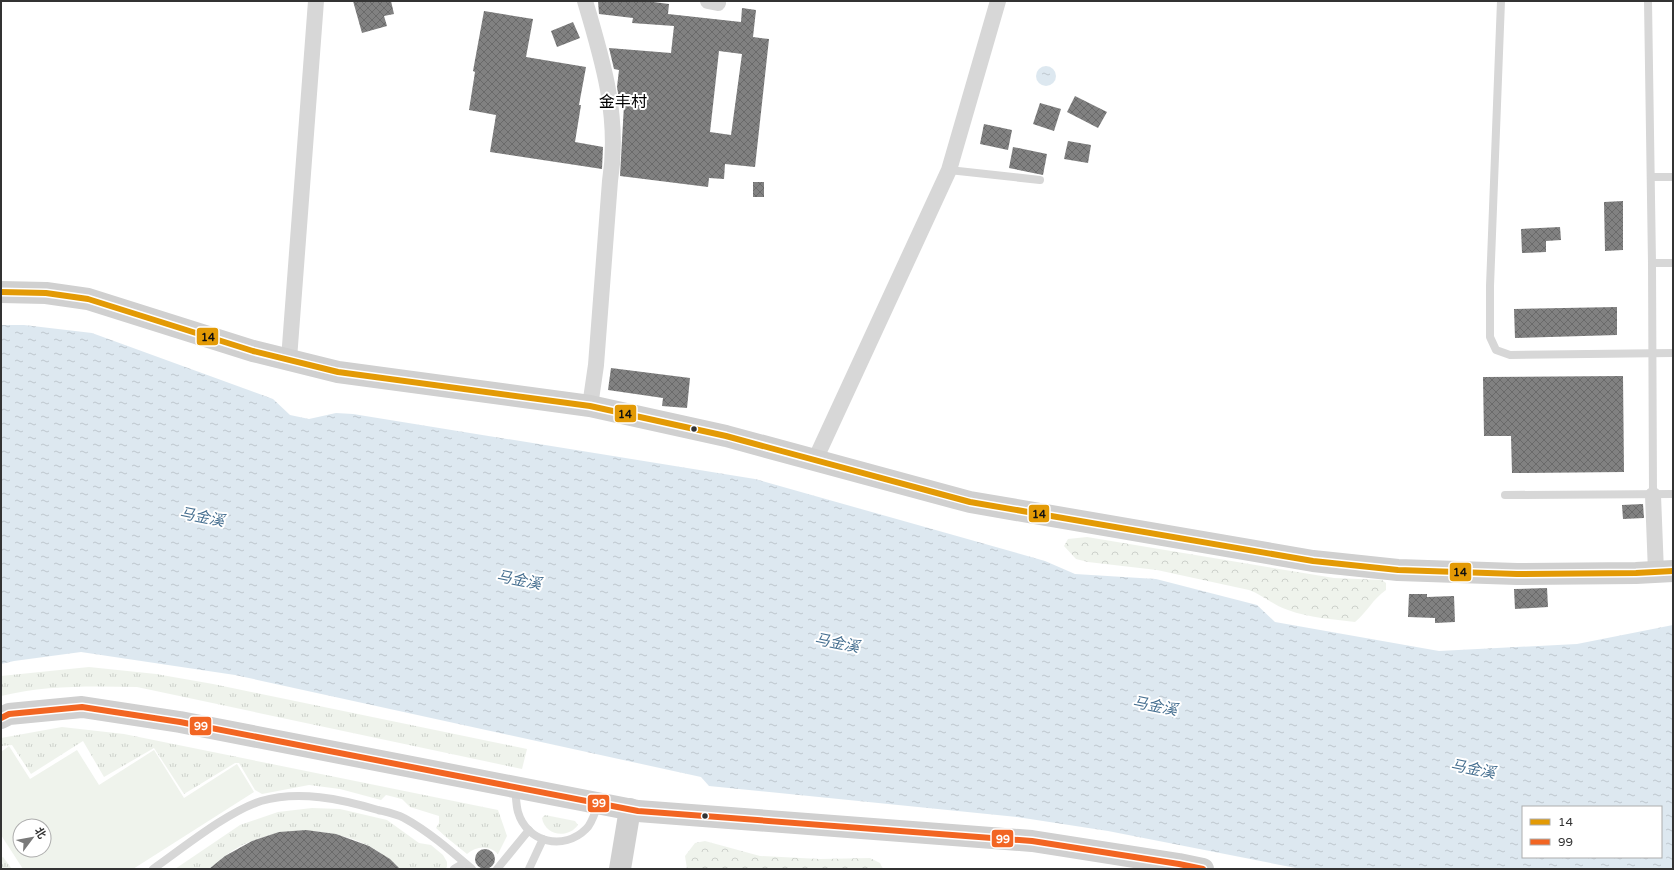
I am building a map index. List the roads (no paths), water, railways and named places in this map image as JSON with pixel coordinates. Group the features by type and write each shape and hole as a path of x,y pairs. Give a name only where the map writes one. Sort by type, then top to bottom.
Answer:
{"main road":[{"path":"1,292 46,293 88,299 253,351 338,372 590,406 726,436 970,502 1313,561 1398,570 1509,574 1665,571"},
{"path":"1,718 9,714 82,707 180,722 630,809 1032,841 1203,869"},
{"path":"620,869 630,809"}],"street":[{"path":"289,359 316,1"},
{"path":"585,1 610,98 613,116 614,155 610,181 596,365 590,406"},
{"path":"815,460 949,170 998,1"},
{"path":"1653,495 1665,571"}],"lane":[{"path":"1501,1 1490,286 1490,337 1496,350 1510,355 1673,353"},
{"path":"1648,1 1653,354 1653,495"},
{"path":"949,170 1040,180"},
{"path":"1651,177 1673,177"},
{"path":"1652,264 1673,263"},
{"path":"1505,495 1673,494"},
{"path":"515,787 518,812 532,835 543,839 563,842 575,839 588,828 598,803"},
{"path":"153,869 209,830 247,808 270,799 302,796 330,798 403,817 437,841 472,869"},
{"path":"496,869 528,830"},
{"path":"529,869 543,839"},
{"path":"454,869 464,863"}],"water":[{"path":"1046,66 1053,69 1056,76 1053,83 1046,86 1039,83 1036,76 1039,69"},
{"name":"马金溪","path":"1,325 24,325 92,333 273,399 290,415 309,419 336,413 353,414 755,479 1045,561 1075,574 1156,579 1257,605 1275,622 1439,651 1577,644 1673,625 1673,869 1301,869 1108,831 1017,817 709,786 701,777 235,675 81,652 1,664"}],"district":[{"name":"金丰村","path":"623,101"}]}
